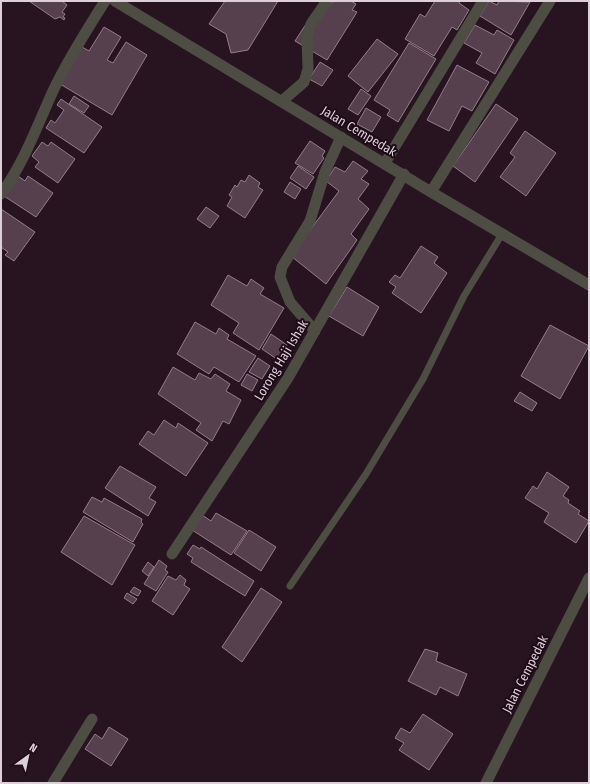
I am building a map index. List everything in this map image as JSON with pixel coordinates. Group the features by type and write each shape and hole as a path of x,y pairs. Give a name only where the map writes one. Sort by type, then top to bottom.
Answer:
{"street":[{"path":"1,194 9,183 38,127 68,60 105,1"},
{"name":"Jalan Cempedak","path":"115,1 404,174 431,192 589,285"},
{"path":"282,101 304,82 308,69 307,37 311,24 327,1"},
{"path":"385,163 482,1"},
{"path":"431,192 550,1"},
{"path":"315,331 290,302 280,277 282,266 310,221 325,172 341,137"},
{"name":"Lorong Haji Ishak","path":"172,554 288,378 404,174"},
{"name":"Jalan Cempedak","path":"486,783 589,578"},
{"path":"53,783 92,718"}],"lane":[{"path":"290,586 366,474 423,379 464,296 502,234"}],"building":[{"path":"29,1 62,1 67,5 62,12 65,14 63,17 65,18 64,20 60,17 55,19"},
{"path":"225,1 278,1 248,50 231,53 226,34 209,24"},
{"path":"321,1 332,3 333,1 351,1 356,4 352,10 357,12 327,60 295,41"},
{"path":"435,1 460,1 459,3 469,10 457,30 452,27 434,56 405,39 420,14 425,17"},
{"path":"489,1 497,5 499,1 530,2 511,35 480,16"},
{"path":"475,25 494,35 497,30 514,40 495,74 476,63 482,53 464,43"},
{"path":"104,27 121,37 107,60 113,63 126,42 147,55 112,115 60,84 82,47 89,51"},
{"path":"377,39 398,54 368,92 348,76"},
{"path":"409,43 436,59 398,122 387,115 390,110 374,100"},
{"path":"320,62 333,70 322,86 309,79"},
{"path":"457,65 489,82 472,111 462,106 449,131 427,120"},
{"path":"361,89 371,96 358,115 348,109"},
{"path":"74,96 89,106 84,113 69,104"},
{"path":"61,99 102,127 84,153 46,128 51,120 55,123 64,110 57,105"},
{"path":"496,104 518,119 475,182 453,166"},
{"path":"366,108 381,117 372,132 357,124"},
{"path":"525,131 556,153 526,196 500,177 515,157 510,153"},
{"path":"310,141 325,151 322,156 324,158 313,174 295,163"},
{"path":"42,142 48,146 51,142 75,159 58,183 35,167 39,162 32,156"},
{"path":"353,161 368,171 361,179 369,184 358,199 369,209 351,234 357,240 326,284 291,256 339,191 326,181 335,167 345,172"},
{"path":"298,166 314,177 306,189 290,178"},
{"path":"249,175 260,183 258,187 263,190 245,218 227,206 232,197 229,195 235,185 237,187 241,180 245,182"},
{"path":"18,176 25,181 28,176 53,193 36,217 4,196"},
{"path":"290,182 301,189 295,199 284,192"},
{"path":"206,207 219,216 210,228 197,219"},
{"path":"1,209 35,232 14,261 5,255 8,252 1,247"},
{"path":"421,246 438,257 434,263 447,273 421,313 392,293 396,287 389,282 395,275 400,278"},
{"path":"228,275 247,286 251,279 264,288 260,294 284,308 259,350 233,333 239,323 211,305"},
{"path":"347,287 379,307 363,336 329,316"},
{"path":"195,322 216,334 219,328 229,335 227,339 256,356 239,382 214,367 209,374 177,354"},
{"path":"550,325 589,346 560,399 521,376"},
{"path":"271,334 287,345 278,360 262,349"},
{"path":"258,358 270,366 262,379 249,372"},
{"path":"173,367 195,380 199,373 211,379 215,374 230,384 226,391 241,400 229,424 223,421 212,441 196,430 201,423 158,394"},
{"path":"247,374 258,380 252,391 241,385"},
{"path":"520,392 537,403 532,411 514,401"},
{"path":"164,420 176,428 178,423 208,443 186,476 139,444 148,431 154,435"},
{"path":"120,466 156,487 149,498 156,502 148,516 105,488"},
{"path":"547,472 569,487 563,496 569,500 568,503 580,511 578,514 589,521 576,543 544,522 549,513 525,498 533,486 537,489"},
{"path":"92,497 102,502 104,498 142,519 141,522 143,524 133,542 83,512"},
{"path":"216,513 247,531 231,555 192,530 202,515 211,521"},
{"path":"84,516 135,545 112,585 61,552"},
{"path":"249,530 276,547 261,571 234,553"},
{"path":"193,545 200,549 201,547 254,581 245,596 191,562 193,558 187,554"},
{"path":"159,560 167,566 165,570 168,572 156,591 144,584"},
{"path":"148,562 154,567 148,576 142,571"},
{"path":"180,575 186,580 184,585 190,589 173,615 152,601 168,576 176,580"},
{"path":"134,587 141,591 138,596 130,592"},
{"path":"261,588 282,602 242,662 222,647"},
{"path":"127,593 137,599 133,604 124,598"},
{"path":"425,649 438,653 436,661 467,674 458,696 440,687 436,695 408,681"},
{"path":"423,714 453,734 429,770 399,750 404,743 395,738 401,728 410,733"},
{"path":"109,727 128,739 111,766 85,749 95,734 102,739"}]}
